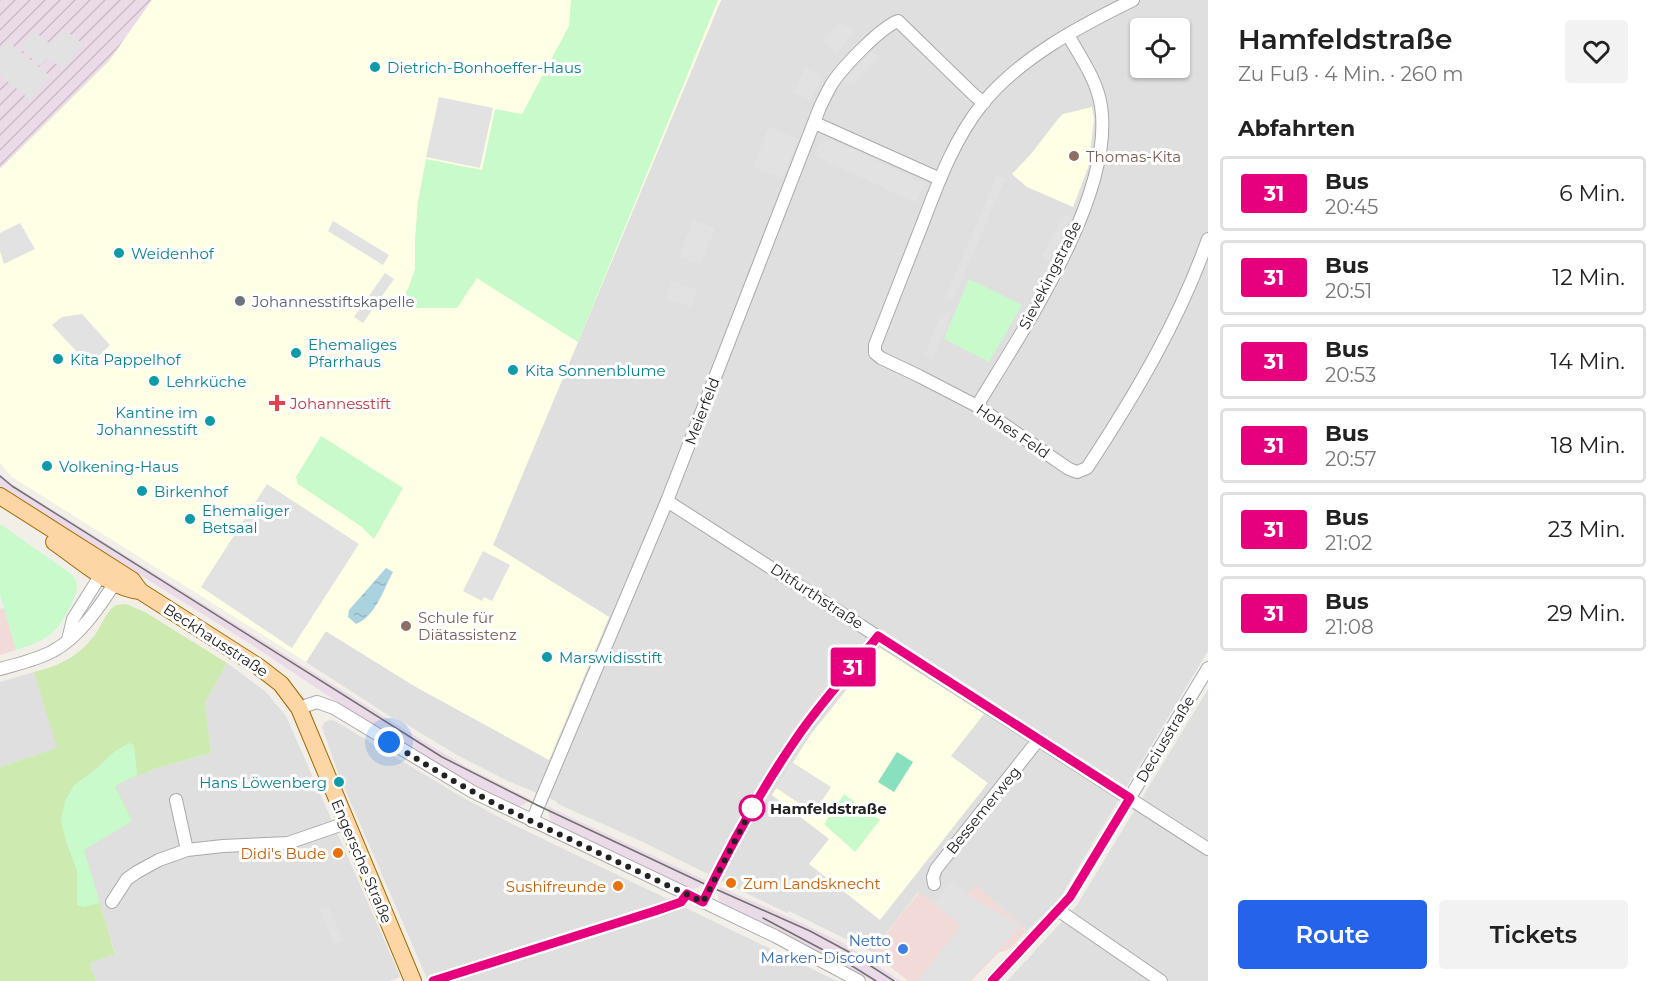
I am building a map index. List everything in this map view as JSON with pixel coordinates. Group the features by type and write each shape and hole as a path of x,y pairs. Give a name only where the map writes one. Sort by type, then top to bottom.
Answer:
{"main road":[{"name":"Beckhausstraße","path":"0,496 112,574 127,590 140,591 266,671 281,684 299,708"},
{"name":"Beckhausstraße","path":"0,507 112,574"},
{"name":"Engersche Straße","path":"299,708 413,981"}],"street":[{"name":"Hohes Feld","path":"1133,0 1068,35 1019,69 984,103 969,122 940,179 875,345 875,353 977,406 1069,469 1077,472 1087,468 1149,370 1190,286 1208,239"},
{"name":"Meierfeld","path":"532,821 667,501 820,107 834,82 848,64 889,25 898,21 984,103"},
{"name":"Sievekingstraße","path":"977,406 1038,305 1063,258 1081,215 1098,162 1103,133 1101,105 1095,83 1068,35"},
{"path":"815,123 940,179"},
{"name":"Ditfurthstraße","path":"667,501 1208,849"},
{"path":"0,669 46,655 68,640 73,619 112,574"},
{"path":"703,902 747,816 768,781 804,728 878,636"},
{"name":"Deciusstraße","path":"992,981 1070,897 1208,668"},
{"path":"299,708 317,702 334,708 450,779 532,821 801,949 859,981"},
{"name":"Bessemerweg","path":"934,884 933,877 936,869 1039,739"},
{"path":"176,800 187,850"},
{"path":"112,902 120,887 136,872 159,860 187,850 284,844 346,822"},
{"path":"433,981 655,911 681,902 687,894"},
{"path":"1058,910 1161,981"}],"shaded area":[{"path":"0,0 152,0 109,61 0,169"},
{"name":"Johannesstift","path":"152,0 721,0 493,545 609,617 549,760 416,687 326,631 306,662 12,477 0,463 0,169 109,61"},
{"path":"721,0 1208,0 1208,651 1060,898 1027,931 976,886 967,894 952,882 934,904 918,892 872,952 457,755 394,719 306,662 325,631 416,687 549,759 609,617 493,545"},
{"path":"840,21 854,32 837,53 823,41"},
{"path":"64,29 83,44 64,68 47,59 40,66 20,48 34,31 50,44"},
{"path":"7,41 50,76 30,100 0,75 0,49"},
{"path":"870,52 881,56 852,85 843,82"},
{"path":"806,68 823,77 810,100 793,92"},
{"path":"439,97 493,108 480,168 426,157"},
{"path":"1092,107 1094,120 1088,168 1073,207 1027,187 1012,174 1063,114"},
{"path":"769,127 798,139 782,178 753,167"},
{"path":"833,140 925,184 916,203 814,155 821,142"},
{"path":"997,175 1005,179 953,300 944,301"},
{"path":"1064,214 1071,217 1050,261 1042,256"},
{"path":"693,220 715,228 701,265 679,257"},
{"path":"333,221 389,255 383,265 328,231"},
{"path":"20,223 35,249 4,264 0,251 0,233"},
{"path":"385,273 394,279 363,323 354,317"},
{"path":"672,281 697,290 691,307 666,298"},
{"path":"953,310 933,357 925,354 941,314"},
{"path":"82,314 110,345 89,365 52,325 62,317"},
{"path":"0,474 13,485 425,742 465,766 532,800 518,807 459,777 360,717 255,647 0,487"},
{"path":"267,484 359,544 292,648 201,587"},
{"path":"483,551 510,565 492,601 484,597 482,601 463,591"},
{"path":"4,608 16,650 0,655 0,609"},
{"path":"880,648 984,714 951,756 988,783 880,920 809,864 829,839 772,795 811,734"},
{"path":"227,663 266,692 286,716 400,976 398,978 389,981 96,981 90,963 115,953 83,850 132,821 114,785 157,768 211,753 205,703"},
{"path":"34,672 58,748 0,767 0,682"},
{"path":"1208,689 1208,981 1007,981 1077,905"},
{"path":"330,720 508,822 837,981 428,981 338,773 322,727"},
{"path":"792,762 831,787 814,813 776,788"},
{"path":"547,806 707,881 692,889 554,824 550,819"},
{"path":"952,882 967,894 976,885 1027,931 1010,949 998,953 971,981 908,981 872,952 919,892 934,904"},
{"path":"952,882 967,894 1021,926 969,981 917,981 961,926 934,904"},
{"path":"720,887 845,944 901,981 871,981 786,934 720,903 718,899"},
{"path":"328,905 343,940 334,944 319,909"}],"green space":[{"path":"571,0 718,0 578,342 477,278 457,308 405,308 398,303 408,289 415,269 418,201 426,159 482,170 495,109 522,114 569,26"},
{"path":"969,279 1022,305 989,362 944,339"},
{"path":"321,436 403,488 374,539 362,527 298,484 296,477"},
{"path":"0,524 70,573 77,585 72,604 55,630 39,642 16,650 0,595"},
{"path":"126,604 145,612 227,663 205,703 211,753 157,768 115,785 132,821 84,850 115,954 90,963 96,981 0,981 0,767 57,748 34,672 61,663 77,653 91,640 112,608"},
{"path":"129,743 134,745 137,775 115,786 132,821 84,850 100,903 84,907 77,905 77,871 61,820 65,801 74,785 115,751"},
{"path":"897,752 913,762 894,792 878,782"},
{"path":"844,794 880,820 855,852 824,824"}],"water":[{"path":"386,568 393,572 378,602 369,615 356,624 348,617 349,610"}],"tram line":[{"path":"0,476 12,486 442,757 539,806 810,931 849,952 894,981"},
{"path":"763,918 844,961 876,981"}],"bus line":[{"name":"31","path":"433,981 655,911 681,902 687,894 703,902 747,816 768,781 797,737 878,636 1130,798 1070,897 992,981"}],"place":[{"name":"Dietrich-Bonhoeffer-Haus","path":"375,67"},
{"name":"Thomas-Kita","path":"1074,156"},
{"name":"Weidenhof","path":"119,253"},
{"name":"Johannesstiftskapelle","path":"240,301"},
{"name":"Ehemaliges Pfarrhaus","path":"296,353"},
{"name":"Kita Pappelhof","path":"58,359"},
{"name":"Kita Sonnenblume","path":"513,370"},
{"name":"Lehrküche","path":"154,381"},
{"name":"Johannesstift","path":"277,403"},
{"name":"Kantine im Johannesstift","path":"210,421"},
{"name":"Volkening-Haus","path":"47,466"},
{"name":"Birkenhof","path":"142,491"},
{"name":"Ehemaliger Betsaal","path":"190,519"},
{"name":"Schule für Diätassistenz","path":"406,626"},
{"name":"Marswidisstift","path":"547,657"},
{"name":"Hans Löwenberg","path":"339,782"},
{"name":"Hamfeldstraße","path":"752,808"},
{"name":"Didi's Bude","path":"338,853"},
{"name":"Zum Landsknecht","path":"731,883"},
{"name":"Sushifreunde","path":"618,886"},
{"name":"Netto Marken-Discount","path":"903,949"}],"route":[{"path":"389,742 495,804 703,902 752,808"}]}
